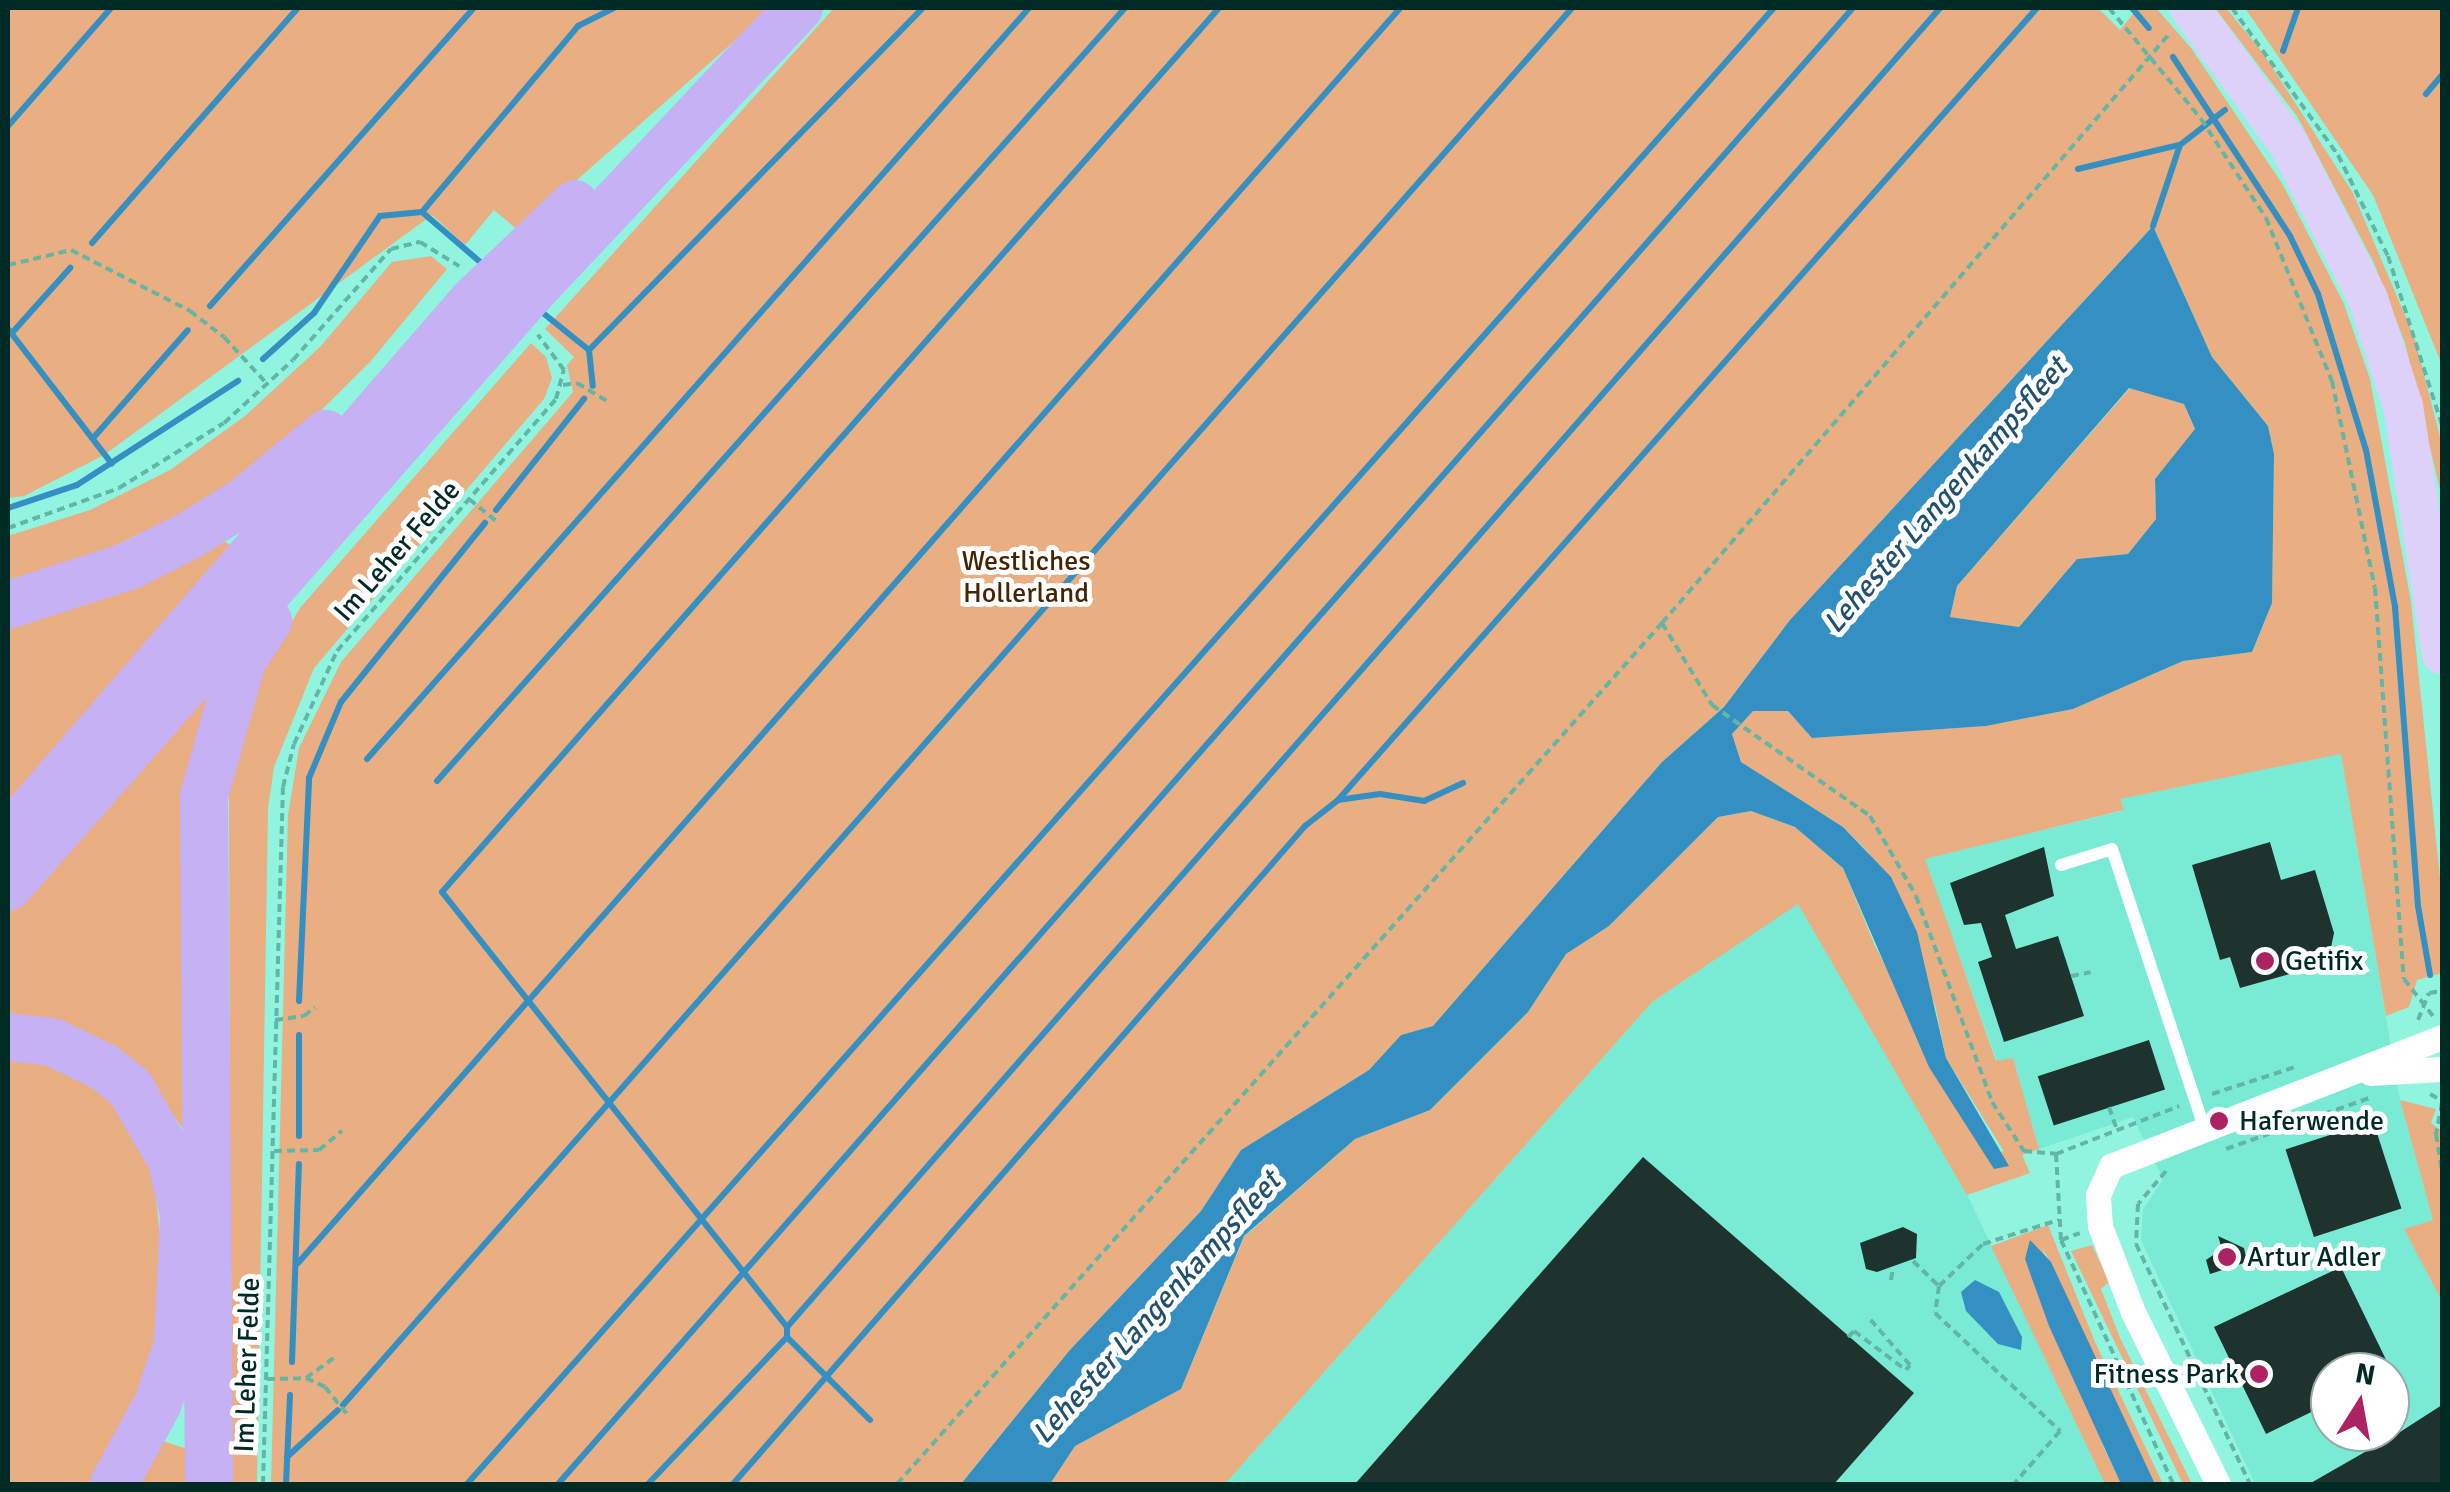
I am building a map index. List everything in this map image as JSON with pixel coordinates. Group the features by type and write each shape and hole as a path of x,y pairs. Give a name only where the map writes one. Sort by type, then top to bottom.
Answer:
{"highway":[{"path":"8,837 374,414 501,298 661,125 752,53 800,8"},
{"path":"208,1484 204,796 242,661 330,524 501,298"},
{"path":"8,605 129,566 190,535 242,503 342,421 374,414"},
{"path":"8,887 330,524"},
{"path":"8,1037 52,1042 104,1067 131,1089 172,1161 184,1216 178,1343 158,1403 114,1484"}],"main road":[{"path":"2190,8 2289,145 2368,300 2410,438 2442,654"}],"street":[{"path":"2218,1484 2133,1312 2100,1226 2098,1195 2111,1166 2204,1127 2360,1073 2442,1037"},
{"path":"2360,1073 2442,1069"}],"lane":[{"path":"2061,865 2112,849 2204,1127"}],"path":[{"path":"2109,8 2201,119 2266,218 2332,381 2375,588 2398,939 2404,979 2425,1002"},
{"path":"897,1484 1662,622 2151,56"},
{"path":"8,528 119,488 173,459 266,384 391,248 420,242 501,298 560,358 563,385 577,383 609,402"},
{"path":"8,266 72,250 200,318 266,384"},
{"name":"Im Leher Felde","path":"264,1484 280,827 294,744 338,652 563,385"},
{"path":"468,499 499,523"},
{"path":"1662,622 1712,704 1870,816 1916,896 1992,1102 2024,1151 2056,1154 2195,1100 2307,1063"},
{"path":"2071,976 2091,972"},
{"path":"2413,1026 2428,994 2442,991"},
{"path":"275,1020 304,1016 315,1007"},
{"path":"2414,1090 2442,1102 2436,1134 2442,1171"},
{"path":"2222,1150 2335,1106 2385,1094"},
{"path":"2109,1107 2116,1130"},
{"path":"274,1151 319,1150 342,1131"},
{"path":"2056,1154 2061,1240 2174,1484"},
{"path":"2178,1164 2138,1204 2136,1244 2250,1484"},
{"path":"2014,1484 2060,1431 1934,1313 1939,1286 1982,1244 2060,1219"},
{"path":"1912,1261 1939,1286"},
{"path":"1891,1280 1893,1268"},
{"path":"1848,1337 1854,1331 1906,1370 1910,1365 1869,1318"},
{"path":"306,1378 334,1358"},
{"path":"267,1379 306,1378 324,1387 348,1416"}],"shaded area":[{"path":"2341,754 2400,1100 2433,1220 2405,1229 2442,1301 2442,1484 2255,1484 2141,1240 2143,1210 2163,1179 2133,1117 2039,1149 2013,1059 1997,1061 1924,859 2123,811 2119,799"},
{"path":"1799,903 1962,1184 2105,1484 1225,1484 1652,1002"}],"green space":[{"path":"8,8 772,8 519,231 494,210 465,245 432,215 104,455 24,496 8,498"},
{"name":"Westliches Hollerland","path":"834,8 2098,8 2120,30 2138,8 2156,8 2191,48 2283,185 2344,304 2370,379 2411,602 2442,897 2442,973 2417,980 2409,1007 2386,1016 2341,754 2120,799 2124,810 1925,859 1996,1061 2013,1058 2039,1149 2022,1155 2030,1173 1967,1195 1798,904 1652,1002 1225,1484 1050,1484 1075,1446 1181,1389 1244,1237 1355,1139 1430,1110 1528,1012 1566,954 1609,926 1718,817 1751,811 1795,827 1843,868 1875,946 1994,1169 2003,1150 1946,1058 1935,1005 1868,852 1843,827 1741,762 1732,734 1753,711 1788,711 1812,738 1986,726 2073,709 2183,661 2252,652 2272,603 2274,454 2268,426 2212,357 2153,226 1790,620 1724,707 1662,762 1433,1026 1401,1035 1369,1070 1241,1150 1201,1211 1069,1351 961,1484 271,1484 288,815 299,748 341,662 573,392 567,365 574,357 545,329"},
{"path":"2215,8 2226,8 2263,53 2353,193 2415,339 2442,445 2442,498 2405,343 2374,263 2297,116"},
{"path":"2245,8 2442,8 2442,365 2373,195"},
{"path":"431,256 447,269 370,362 279,452 187,511 81,562 8,581 8,536 90,510 170,470 245,416 320,347 392,262"},
{"path":"531,343 546,357 552,378 544,399 314,668 274,767 268,808 257,1484 231,1484 229,786 265,666 300,608"},
{"path":"2130,388 2184,404 2195,430 2155,479 2156,519 2128,554 2077,559 2019,627 1950,617 1957,586"},
{"path":"214,534 236,549 8,811 8,616"},
{"path":"244,633 186,1134 143,1070 8,1022 8,906"},
{"path":"37,1057 93,1081 130,1121 153,1169 166,1294 131,1431 197,1452 199,1484 8,1484 8,1059"},
{"path":"2400,1100 2436,1109 2431,1123 2442,1131 2442,1301 2404,1229 2433,1220"},
{"path":"2048,1225 2095,1342 2163,1484 2155,1484 2042,1246 2103,1446 2121,1484 2105,1484 1991,1246"},
{"path":"2092,1245 2109,1282 2101,1289 2120,1338 2192,1484 2183,1484 2071,1251"}],"water":[{"path":"2153,226 2212,357 2268,426 2274,454 2272,603 2252,652 2183,661 2073,709 1986,726 1812,738 1788,711 1753,711 1732,734 1741,762 1843,827 1891,877 1917,932 1946,1058 2009,1166 1994,1169 1929,1067 1843,868 1795,827 1751,811 1718,817 1609,926 1566,954 1528,1012 1430,1110 1355,1139 1244,1236 1181,1389 1075,1446 1050,1484 961,1484 1069,1351 1201,1211 1241,1150 1369,1070 1401,1035 1433,1026 1662,762 1724,707 1790,620","holes":["2129,388 2184,404 2195,429 2155,479 2156,519 2128,554 2077,559 2019,627 1950,617 1957,586"]},
{"path":"2030,1240 2051,1262 2155,1484 2121,1484 2049,1326 2025,1259"},
{"path":"1975,1280 1999,1292 2022,1337 2021,1350 1998,1344 1966,1311 1961,1292"}],"building":[{"path":"2270,842 2281,880 2315,870 2334,933 2330,952 2318,966 2240,988 2230,957 2220,960 2192,865"},
{"path":"2044,847 2054,896 2005,915 2016,949 2058,936 2084,1016 2004,1042 1978,962 1992,957 1981,923 1964,925 1950,883"},
{"path":"2149,1040 2165,1089 2054,1126 2038,1076"},
{"path":"2373,1121 2401,1208 2314,1237 2286,1149"},
{"path":"1643,1157 1914,1393 1834,1484 1355,1484"},
{"path":"1903,1227 1917,1234 1916,1258 1877,1272 1866,1269 1860,1243"},
{"name":"Artur Adler","path":"2218,1236 2244,1248 2247,1262 2210,1274 2206,1260 2222,1249"},
{"path":"2341,1267 2382,1352 2310,1352 2310,1413 2266,1434 2214,1327"},
{"path":"2442,1405 2442,1484 2309,1484 2365,1452 2410,1452 2410,1426"}],"waterway":[{"path":"8,126 111,8"},
{"path":"92,243 298,8"},
{"path":"210,306 474,8"},
{"path":"422,212 578,26 614,8"},
{"path":"589,350 923,8"},
{"path":"367,759 1029,8"},
{"path":"437,781 1125,8"},
{"path":"870,1420 787,1337 787,1327 442,892 1219,8"},
{"path":"298,1263 1400,8"},
{"path":"343,1405 1572,8"},
{"path":"467,1484 1774,8"},
{"path":"558,1484 1853,8"},
{"path":"787,1327 1940,8"},
{"path":"1338,800 2037,8"},
{"path":"2132,8 2149,28"},
{"path":"2283,51 2298,8"},
{"name":"Lehester Langenkampsfleet","path":"2173,57 2290,236 2318,294 2366,450 2395,607 2418,906 2430,975"},
{"path":"2426,94 2442,75"},
{"name":"Lehester Langenkampsfleet","path":"2153,226 2180,145 2225,110"},
{"path":"2078,169 2179,145"},
{"path":"422,212 486,267"},
{"path":"263,359 314,313 380,216 422,212"},
{"path":"11,334 70,268"},
{"path":"538,309 589,350 593,386"},
{"path":"8,329 112,464"},
{"path":"94,437 188,330"},
{"path":"8,508 77,485 238,381"},
{"path":"496,510 584,399"},
{"path":"299,1001 309,778 341,702 485,523"},
{"path":"733,1484 1305,826 1338,800 1380,794 1424,801 1463,783"},
{"path":"299,1035 299,1136"},
{"path":"292,1362 299,1164"},
{"path":"648,1484 787,1337"},
{"path":"286,1484 290,1395"},
{"path":"287,1457 338,1410"}],"place":[{"name":"Getifix","path":"2265,961"},
{"name":"Haferwende","path":"2219,1121"},
{"name":"Artur Adler","path":"2227,1257"},
{"name":"Fitness Park","path":"2259,1374"}]}
